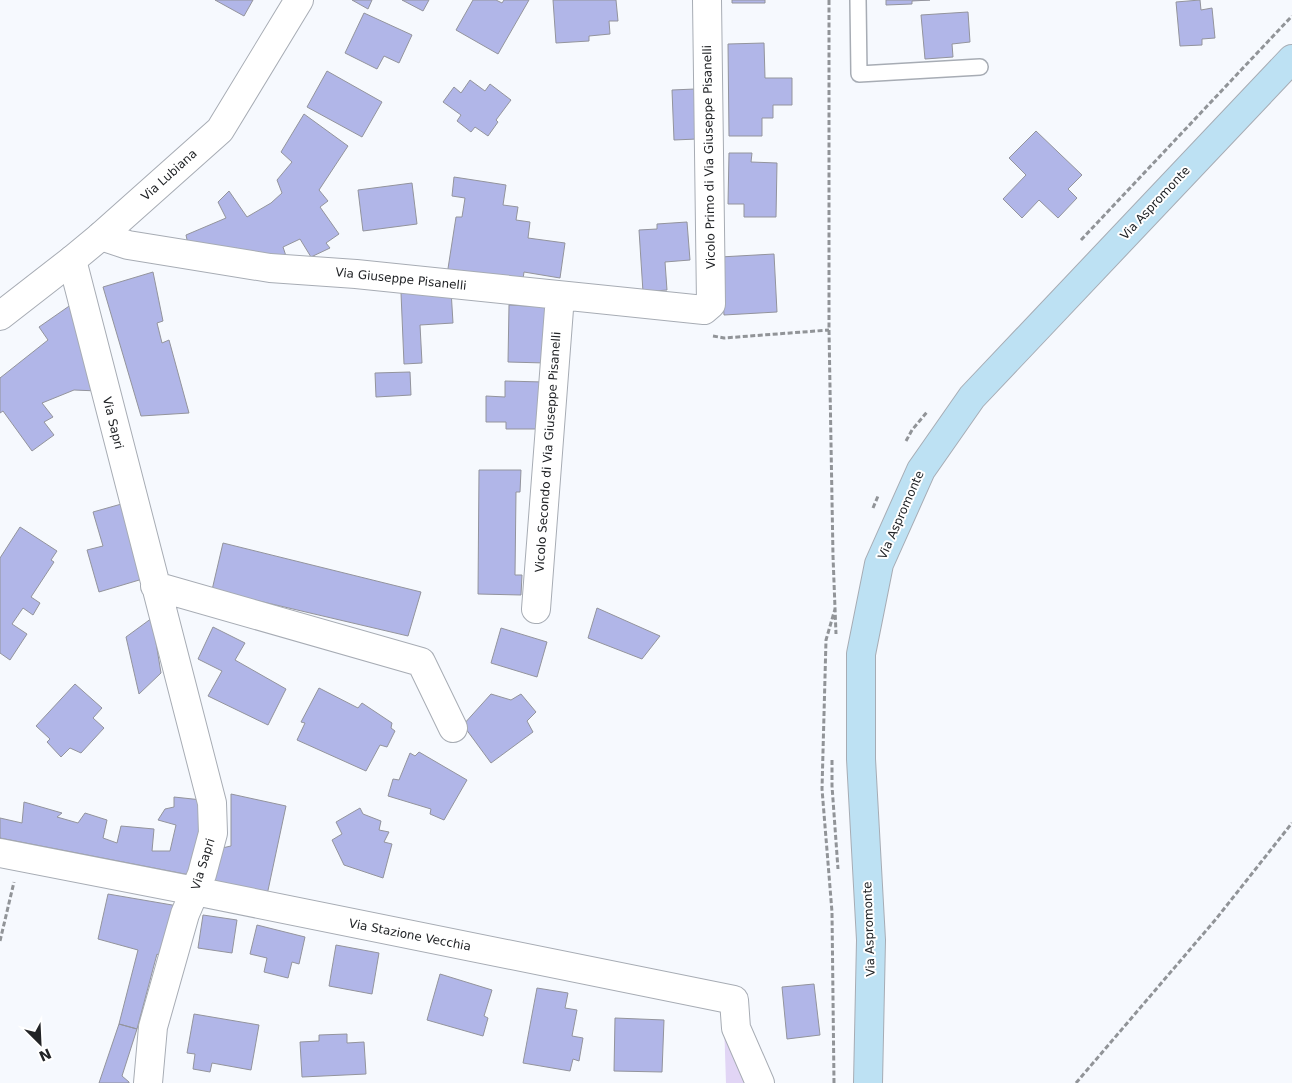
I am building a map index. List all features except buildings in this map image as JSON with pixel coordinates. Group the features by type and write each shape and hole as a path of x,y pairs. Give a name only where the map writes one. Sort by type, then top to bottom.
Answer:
{"main road":[{"name":"Via Aspromonte","path":"868,1083 871,940 861,759 861,654 879,564 921,470 972,397 1292,59"}],"street":[{"name":"Via Lubiana","path":"0,316 101,236 220,130 299,0"},
{"name":"Vicolo Primo di Via Giuseppe Pisanelli","path":"706,323 711,304 707,0"},
{"name":"Via Giuseppe Pisanelli","path":"101,236 128,245 270,268 356,274 560,296 706,323"},
{"name":"Via Sapri","path":"72,260 212,803 213,833 202,874 186,914 153,1027 148,1083"},
{"name":"Vicolo Secondo di Via Giuseppe Pisanelli","path":"536,608 560,296"},
{"path":"156,586 421,662 453,728"},
{"name":"Via Stazione Vecchia","path":"10,855 734,1000 736,1028 760,1083"}],"lane":[{"path":"858,0 859,74 980,67"}],"path":[{"path":"829,0 829,330 833,546 837,623"},
{"path":"706,323 724,338 829,330"},
{"path":"834,1083 832,912 822,789 826,640 836,606"},
{"path":"1076,1083 1216,920 1292,823"},
{"path":"0,941 10,855"}],"shaded area":[{"path":"724,1022 748,1083 726,1083"}]}
